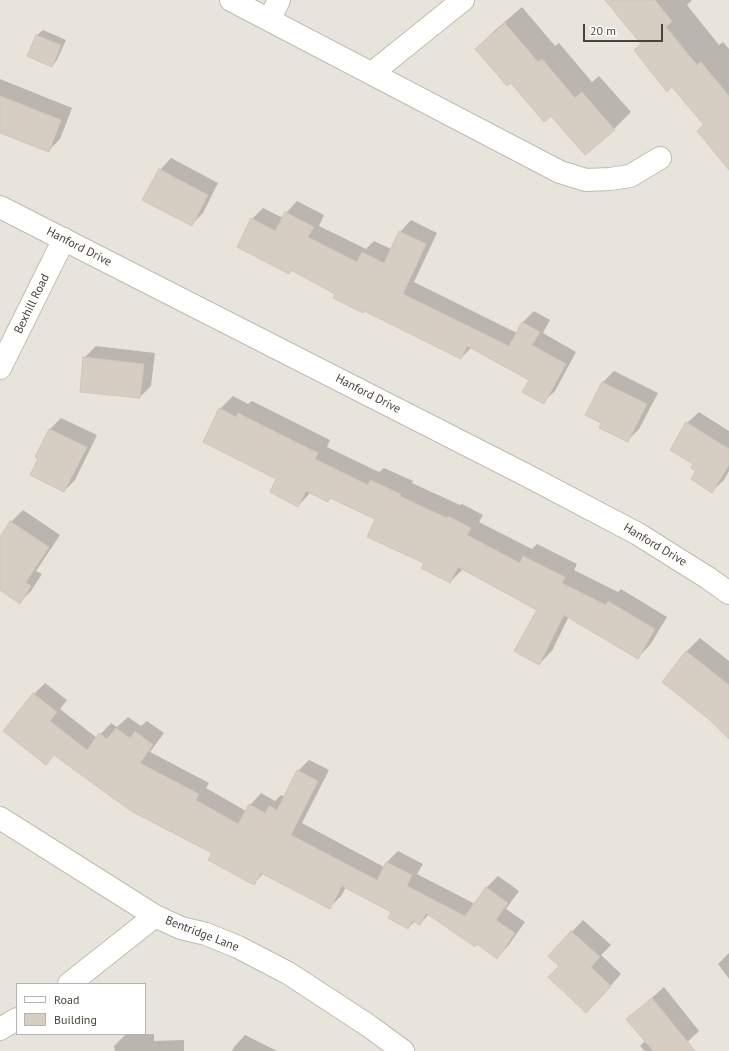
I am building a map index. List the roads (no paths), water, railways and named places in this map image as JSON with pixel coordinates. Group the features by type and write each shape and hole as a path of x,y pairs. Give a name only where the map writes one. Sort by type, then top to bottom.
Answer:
{"street":[{"path":"231,0 560,172 586,180 610,179 630,176 660,158"},
{"path":"269,20 279,0"},
{"path":"372,73 463,0"},
{"name":"Hanford Drive","path":"0,207 638,534 729,593"},
{"name":"Bexhill Road","path":"0,368 64,239"},
{"name":"Bentridge Lane","path":"0,818 155,916 181,928 206,934 238,947 288,974 369,1026 403,1051"},
{"path":"70,983 155,916"},
{"path":"0,1029 16,1020"}]}
